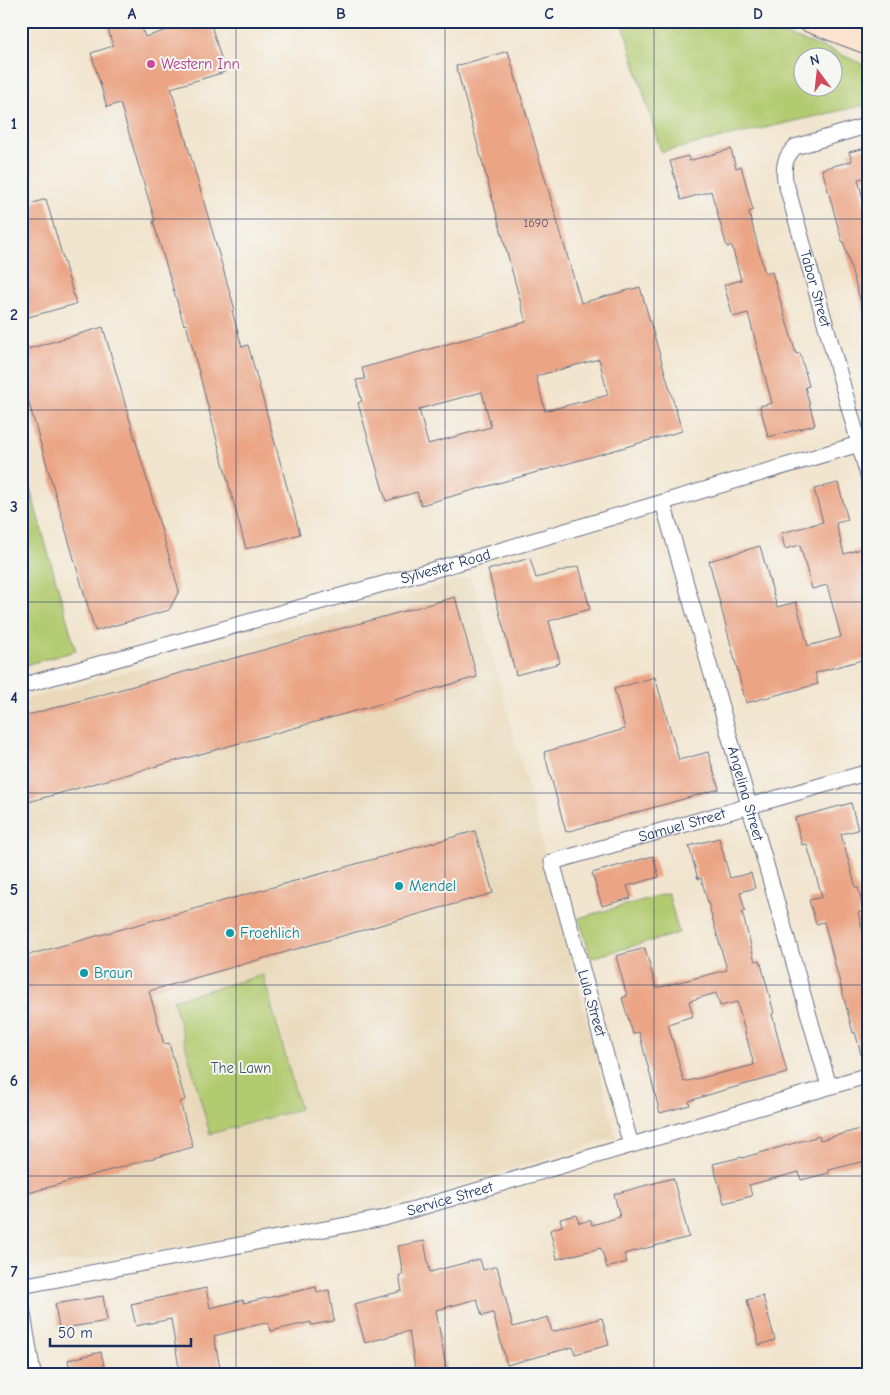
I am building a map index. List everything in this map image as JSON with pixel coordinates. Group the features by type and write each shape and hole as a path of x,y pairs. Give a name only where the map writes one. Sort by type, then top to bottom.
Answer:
{"main road":[{"path":"808,21 869,44"}],"street":[{"name":"Tabor Street","path":"869,125 795,147 789,154 783,170 784,180 864,442 869,479"},
{"name":"Sylvester Road","path":"21,686 663,503 864,442"},
{"name":"Angelina Street","path":"663,503 830,1086"},
{"name":"Samuel Street","path":"552,862 869,772"},
{"name":"Lula Street","path":"552,862 631,1145"},
{"name":"Service Street","path":"21,1286 384,1218 869,1075"},
{"path":"21,1302 33,1374"}],"shaded area":[{"path":"471,577 531,799 616,1137 354,1216 251,1235 21,1269 21,701"}],"green space":[{"path":"622,21 741,21 796,38 825,48 792,48 792,98 842,98 842,55 869,67 869,104 661,152"},
{"path":"21,457 76,651 21,666"},
{"path":"668,893 679,933 591,958 579,918"},
{"name":"The Lawn","path":"263,975 300,1109 210,1134 173,1000"}],"building":[{"path":"106,21 140,21 145,37 196,21 210,21 225,72 171,88 235,310 232,311 242,347 248,345 300,534 246,549 186,324 184,325 120,103 107,107 91,53 113,46"},
{"path":"508,51 581,303 640,287 682,431 421,505 417,492 386,501 358,403 362,401 356,380 365,379 362,368 526,322 456,66","holes":["599,359 608,395 545,411 536,376","482,392 491,427 428,444 419,409"]},
{"path":"866,148 869,159 869,177 858,179 869,224 869,312 864,313 822,169 852,161 849,152"},
{"path":"731,149 736,168 741,166 753,210 749,212 765,274 772,272 796,354 800,353 809,386 805,387 815,425 768,437 760,406 772,403 748,313 733,317 724,285 741,280 732,246 727,247 711,191 681,200 670,161 688,156 689,161"},
{"path":"46,199 76,304 21,319 21,207"},
{"path":"103,327 179,591 169,610 95,631 21,376 21,351"},
{"path":"838,483 848,520 836,523 844,554 864,548 869,566 869,658 815,673 818,684 746,703 709,561 760,546 777,607 796,602 808,646 841,637 827,585 812,589 800,545 785,549 781,533 823,522 814,489"},
{"path":"530,558 536,578 579,566 590,609 549,621 560,663 516,675 488,570"},
{"path":"455,597 477,677 21,804 21,717"},
{"path":"655,677 679,760 708,752 719,789 566,832 544,752 625,729 614,689"},
{"path":"851,803 858,830 841,834 864,911 858,913 869,952 869,1065 864,1065 855,1032 853,1033 824,922 816,924 809,900 822,897 807,844 802,845 795,818"},
{"path":"475,831 493,893 149,991 164,1044 169,1043 185,1100 180,1102 193,1147 21,1195 21,957"},
{"path":"719,838 730,878 751,873 755,888 740,892 745,911 742,912 755,961 760,960 787,1073 689,1101 690,1105 660,1113 639,1032 633,1034 622,998 627,996 616,956 645,948 656,988 727,970 701,878 698,879 689,846","holes":["716,993 720,1006 737,1002 754,1065 684,1082 668,1024 693,1016 689,1001"]},
{"path":"653,856 659,877 627,886 631,898 602,906 592,873"},
{"path":"864,1128 869,1144 869,1160 829,1170 829,1173 801,1180 799,1172 749,1185 752,1196 724,1203 713,1164 742,1158 819,1136 820,1140"},
{"path":"673,1178 689,1237 624,1254 627,1262 607,1268 601,1248 557,1259 550,1230 562,1226 560,1219 577,1215 579,1223 591,1220 592,1225 620,1217 614,1194"},
{"path":"424,1241 430,1272 480,1259 483,1270 497,1266 513,1327 548,1317 552,1332 602,1318 609,1345 575,1354 573,1347 507,1365 493,1313 482,1316 477,1299 436,1310 447,1374 416,1374 409,1331 365,1343 354,1304 402,1291 399,1275 403,1275 398,1246"},
{"path":"316,1287 317,1293 329,1290 334,1321 311,1325 311,1322 271,1331 268,1322 214,1336 221,1374 180,1374 171,1319 136,1326 131,1304 206,1288 210,1308 243,1300 244,1303"},
{"path":"103,1296 107,1321 59,1329 55,1304"},
{"path":"763,1296 775,1340 759,1345 747,1300"},
{"path":"101,1352 106,1374 71,1374 68,1360"}],"place":[{"name":"Western Inn","path":"151,64"},
{"name":"Mendel","path":"399,886"},
{"name":"Froehlich","path":"230,933"},
{"name":"Braun","path":"84,973"}]}
